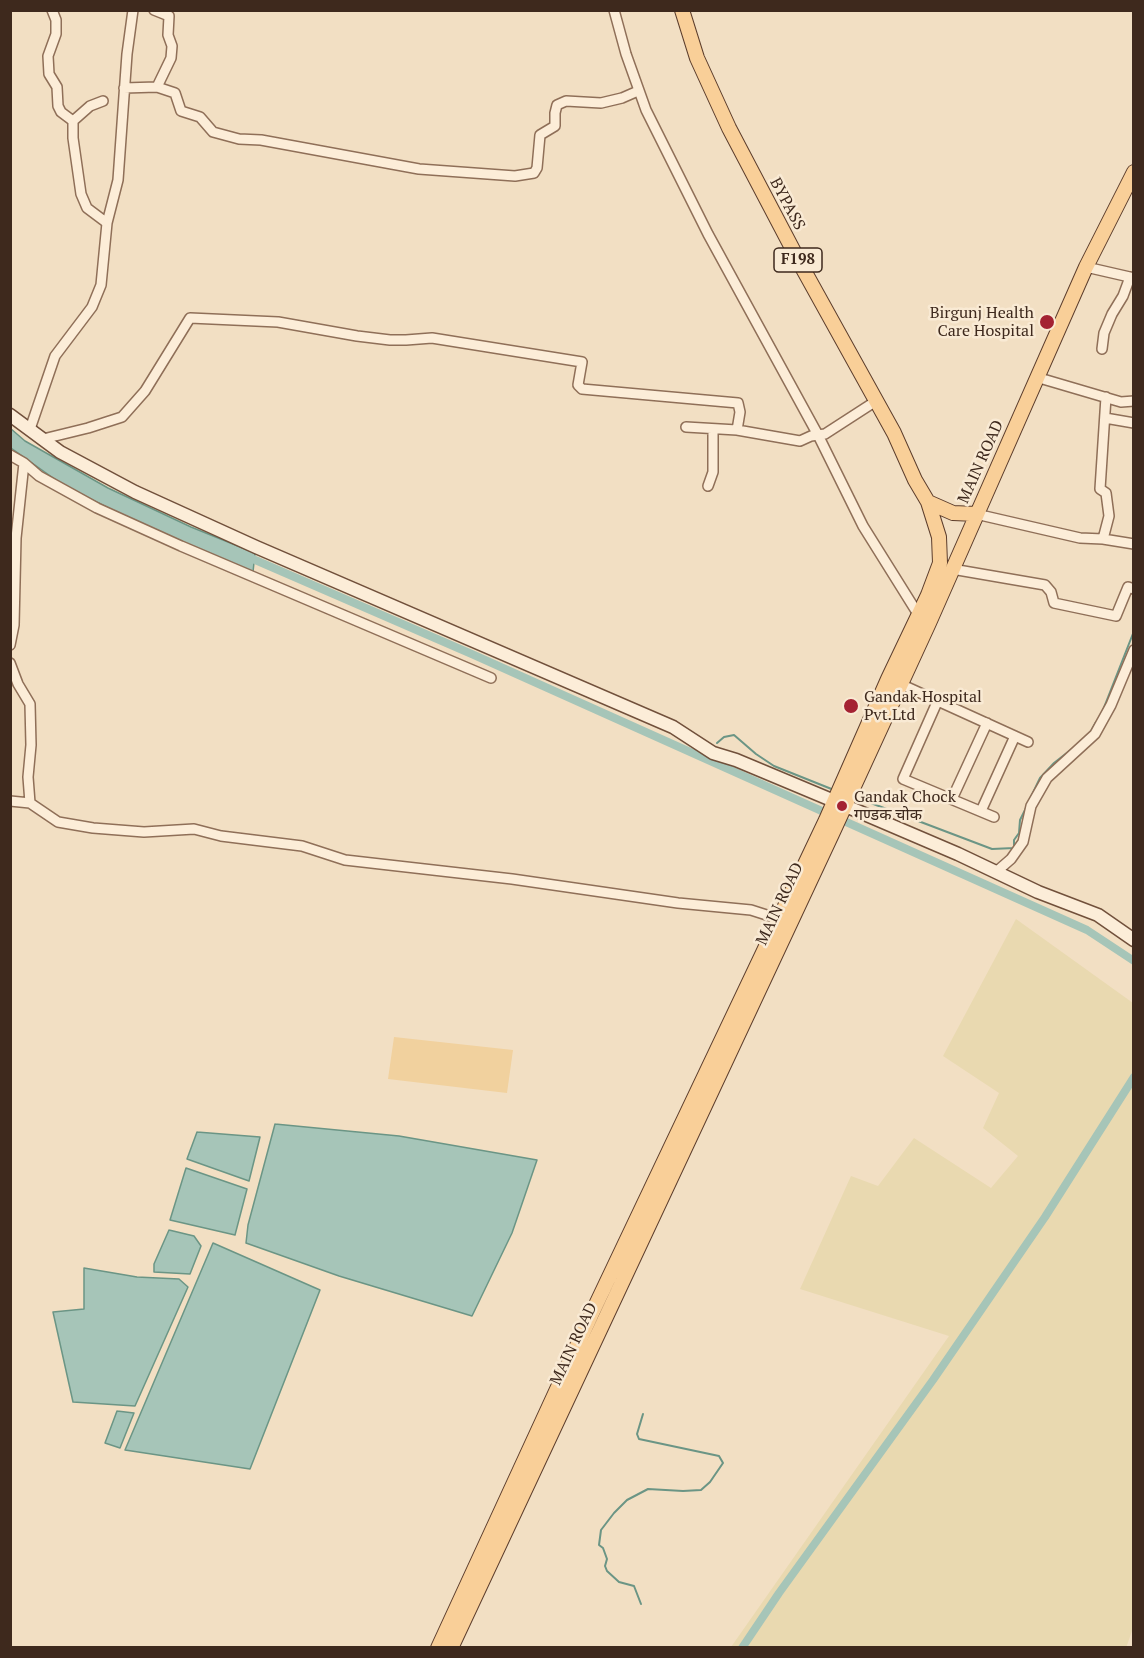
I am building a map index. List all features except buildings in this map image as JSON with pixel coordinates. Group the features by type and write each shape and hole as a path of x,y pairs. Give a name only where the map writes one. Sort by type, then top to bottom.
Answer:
{"main road":[{"name":"BYPASS","path":"682,10 697,58 729,128 796,257 894,433 915,480 928,502 941,550 940,563 928,595"},
{"name":"MAIN ROAD","path":"443,1647 831,823 894,682 952,569 1086,267 1134,172"},
{"path":"10,416 60,452 135,492 256,548 673,727 713,753 736,760 1038,892 1098,915 1134,940"},
{"path":"928,502 953,513 976,514"},
{"name":"MAIN ROAD","path":"894,682 918,614 928,595"},
{"name":"MAIN ROAD","path":"592,1330 779,919 831,823"}],"street":[{"path":"52,10 56,20 56,34 48,56 49,74 57,87 58,106 61,112 73,121 81,194 87,208 107,223"},
{"path":"30,429 55,356 92,307 101,285 107,223 118,180 124,88 133,10"},
{"path":"154,10 169,16 168,35 172,46 171,58 157,87"},
{"path":"614,10 638,92 708,234 818,435 863,526 918,614"},
{"path":"124,88 157,87 175,93 181,111 200,117 213,132 239,139 261,140 419,169 514,176 534,173 537,168 540,135 555,126 557,105 566,101 601,103 638,92"},
{"path":"73,121 90,106 103,101"},
{"path":"1086,267 1132,277 1104,333 1102,349"},
{"path":"43,439 122,417 145,391 190,318 278,322 346,335 390,340 432,338 582,362 578,385 582,389 738,403 740,412 737,430"},
{"path":"1036,377 1124,403 1134,401"},
{"path":"1103,539 1109,516 1106,494 1100,489 1106,398"},
{"path":"686,428 737,430 800,441 811,435 825,434 876,401"},
{"path":"1105,418 1134,423"},
{"path":"708,486 713,472 713,429"},
{"path":"10,455 39,476 96,508 491,678"},
{"path":"10,645 14,625 16,538 24,463"},
{"path":"976,514 1080,538 1134,544"},
{"path":"952,569 1046,585 1051,592 1053,603 1092,613 1116,616 1128,587 1134,589"},
{"path":"996,872 1011,859 1023,842 1031,807 1047,778 1095,734 1111,705 1134,650"},
{"path":"10,663 18,684 30,704 31,745 28,777 30,803"},
{"path":"894,682 1028,742"},
{"path":"938,700 903,779 994,817"},
{"path":"952,799 987,723"},
{"path":"981,811 1015,736"},
{"path":"10,801 30,803 58,822 93,828 144,832 194,829 221,836 302,846 345,860 512,879 678,903 751,910 779,919"}],"shaded area":[{"path":"10,428 25,441 108,488 191,527 255,553 253,572 132,520 63,485 11,448"},
{"path":"1016,919 1133,1003 1133,1628 1126,1648 731,1647 949,1336 800,1289 851,1176 878,1186 914,1138 991,1188 1018,1156 983,1128 999,1093 943,1056"},
{"path":"275,1124 399,1136 537,1160 512,1233 472,1316 339,1276 246,1243 248,1225"},
{"path":"197,1132 260,1137 249,1181 187,1159"},
{"path":"186,1168 247,1189 235,1235 170,1220"},
{"path":"169,1230 194,1236 201,1246 190,1274 154,1272 154,1264"},
{"path":"213,1243 320,1290 250,1469 125,1450"},
{"path":"84,1268 137,1277 179,1279 188,1287 135,1406 73,1402 53,1312 84,1309"},
{"path":"117,1411 134,1413 120,1448 105,1443"}],"sand":[{"path":"394,1037 513,1050 507,1093 388,1079"}],"waterway":[{"path":"246,556 474,655 1087,930 1134,961"},
{"path":"1103,710 1134,631"},
{"path":"1090,733 1096,722"},
{"path":"717,743 724,737 734,735 774,766 834,790"},
{"path":"1029,801 1040,778 1054,763 1077,745"},
{"path":"855,797 992,849 1014,848 1020,820 1027,806"},
{"path":"742,1648 933,1380 1045,1217 1134,1077"},
{"path":"641,1604 634,1586 619,1582 607,1571 605,1566 607,1559 603,1548 599,1545 601,1530 627,1500 648,1489 701,1490 710,1482 723,1463 719,1456 639,1439 637,1434 643,1414"}],"place":[{"name":"Birgunj Health Care Hospital","path":"1047,322"},
{"name":"Gandak Hospital Pvt.Ltd","path":"851,706"},
{"name":"Gandak Chock गण्डक चोक","path":"842,806"}]}
